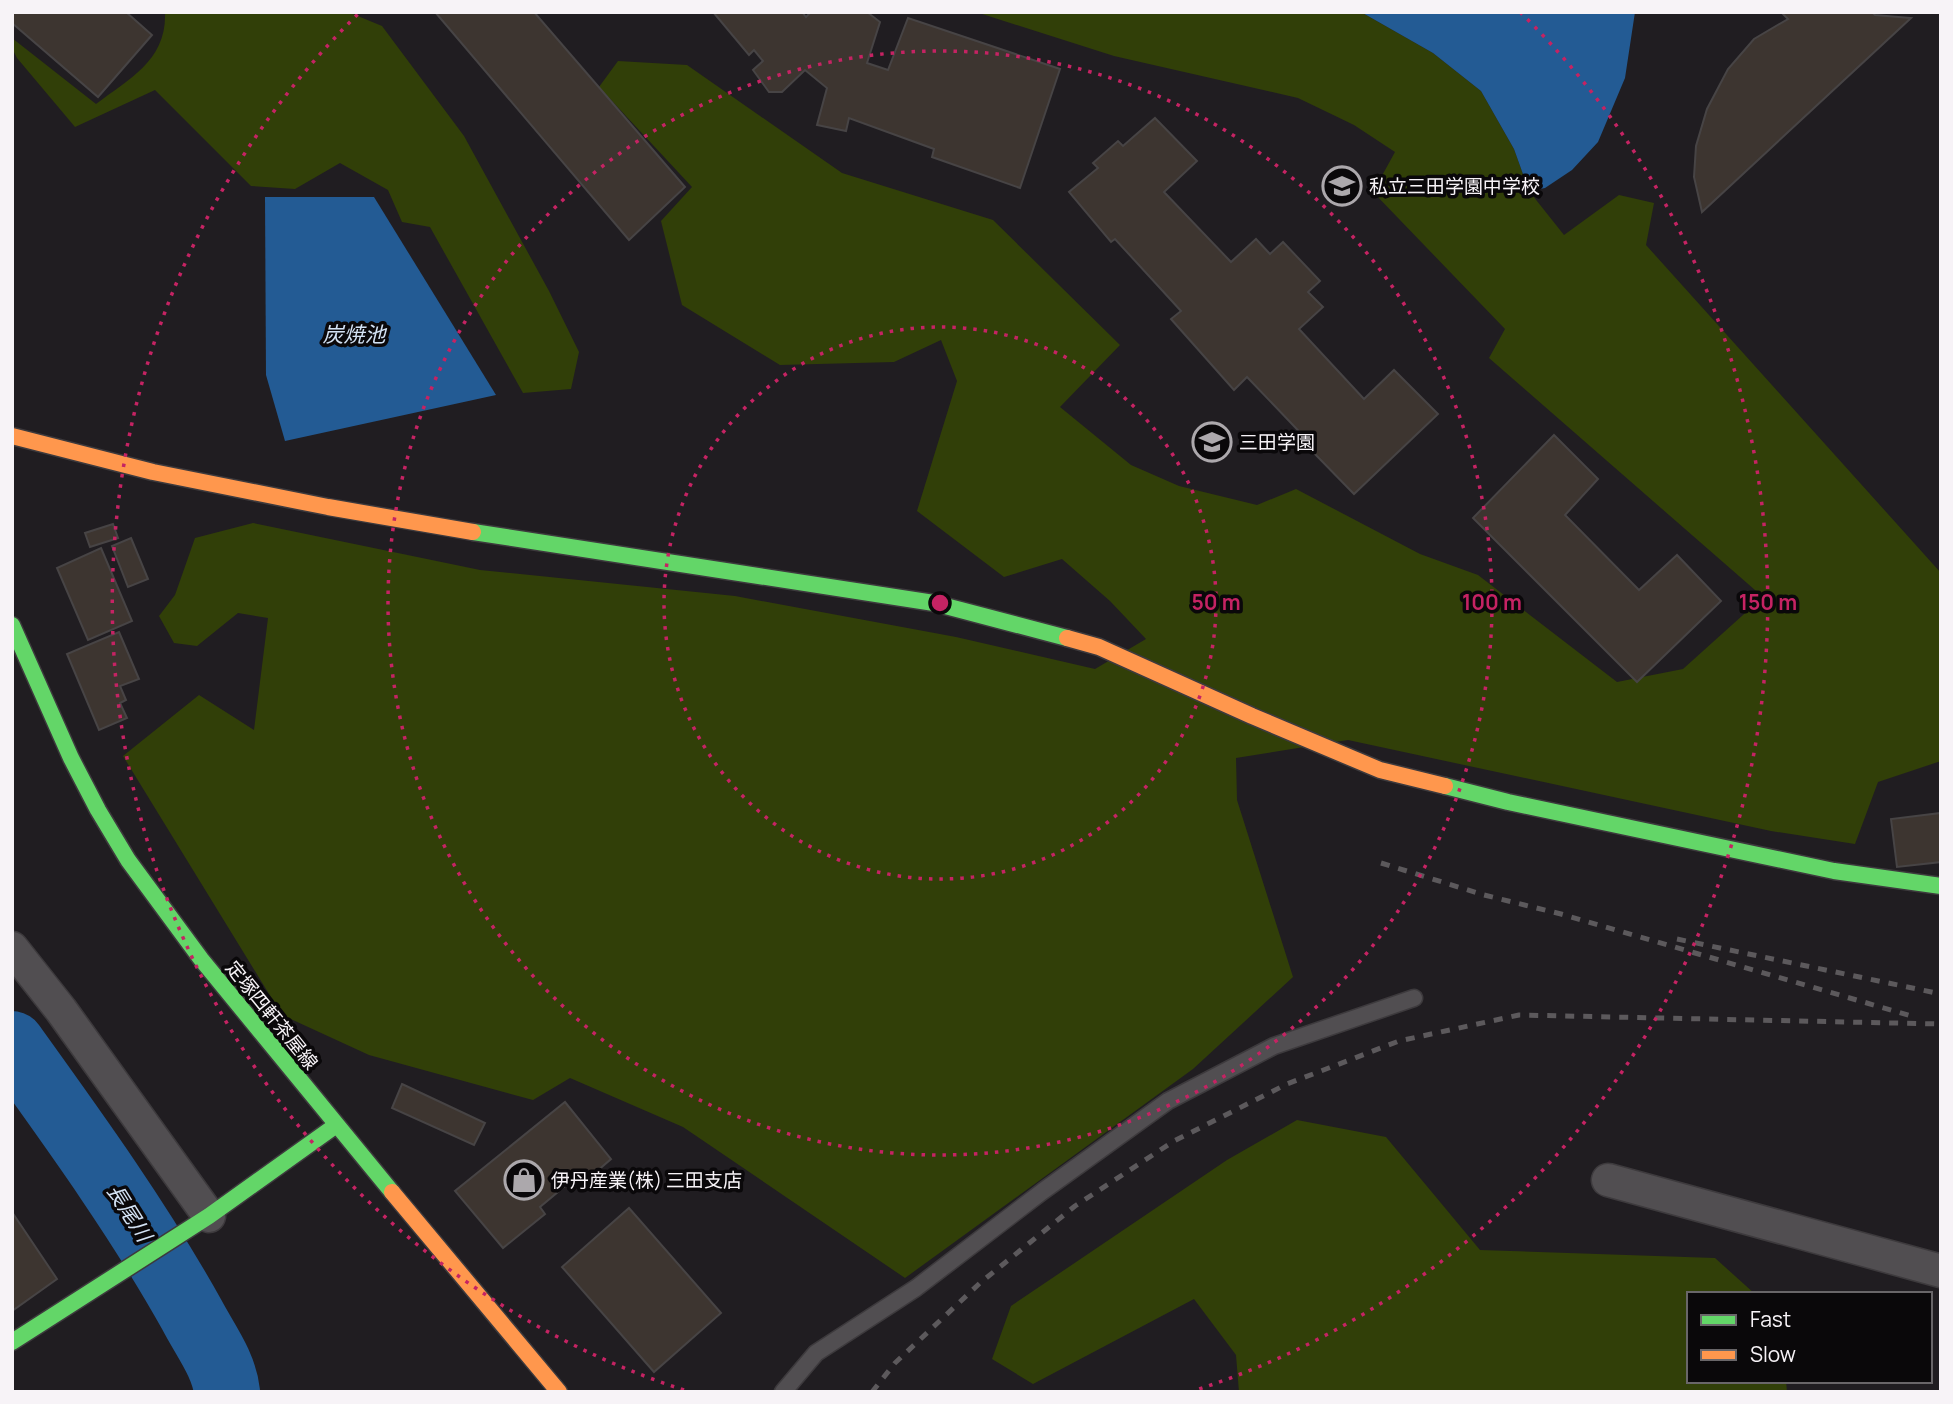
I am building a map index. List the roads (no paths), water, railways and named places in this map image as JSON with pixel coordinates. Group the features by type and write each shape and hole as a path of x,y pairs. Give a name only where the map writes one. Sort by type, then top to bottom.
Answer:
{"street":[{"path":"12,436 153,472 328,507 934,603 1099,647 1380,770 1508,802 1834,871 1941,886"},
{"name":"定塚四軒茶屋線","path":"12,625 52,720 113,836 184,938 335,1126 454,1263 559,1392"},
{"path":"12,948 61,1010 209,1216"},
{"path":"12,1342 209,1216 335,1126"},
{"path":"1608,1180 1941,1271"}],"lane":[{"path":"783,1392 816,1353 916,1288 1042,1191 1168,1101 1274,1046 1414,998"}],"water":[{"path":"1361,12 1635,12 1625,78 1598,142 1572,170 1545,188 1529,191 1514,149 1481,91 1433,53"},
{"name":"炭焼池","path":"265,197 374,197 496,395 285,441 266,375"}],"waterway":[{"name":"長尾川","path":"12,1044 151,1245 213,1352 227,1392"}],"railway":[{"path":"1381,863 1484,895 1561,914 1915,1017"},
{"path":"1677,939 1941,994"},
{"path":"872,1392 895,1363 980,1283 1075,1206 1174,1141 1287,1084 1399,1041 1519,1015 1941,1024"}],"place":[{"name":"私立三田学園中学校","path":"1342,186"},
{"name":"三田学園","path":"1212,442"},
{"name":"伊丹産業(株) 三田支店","path":"524,1180"}]}
